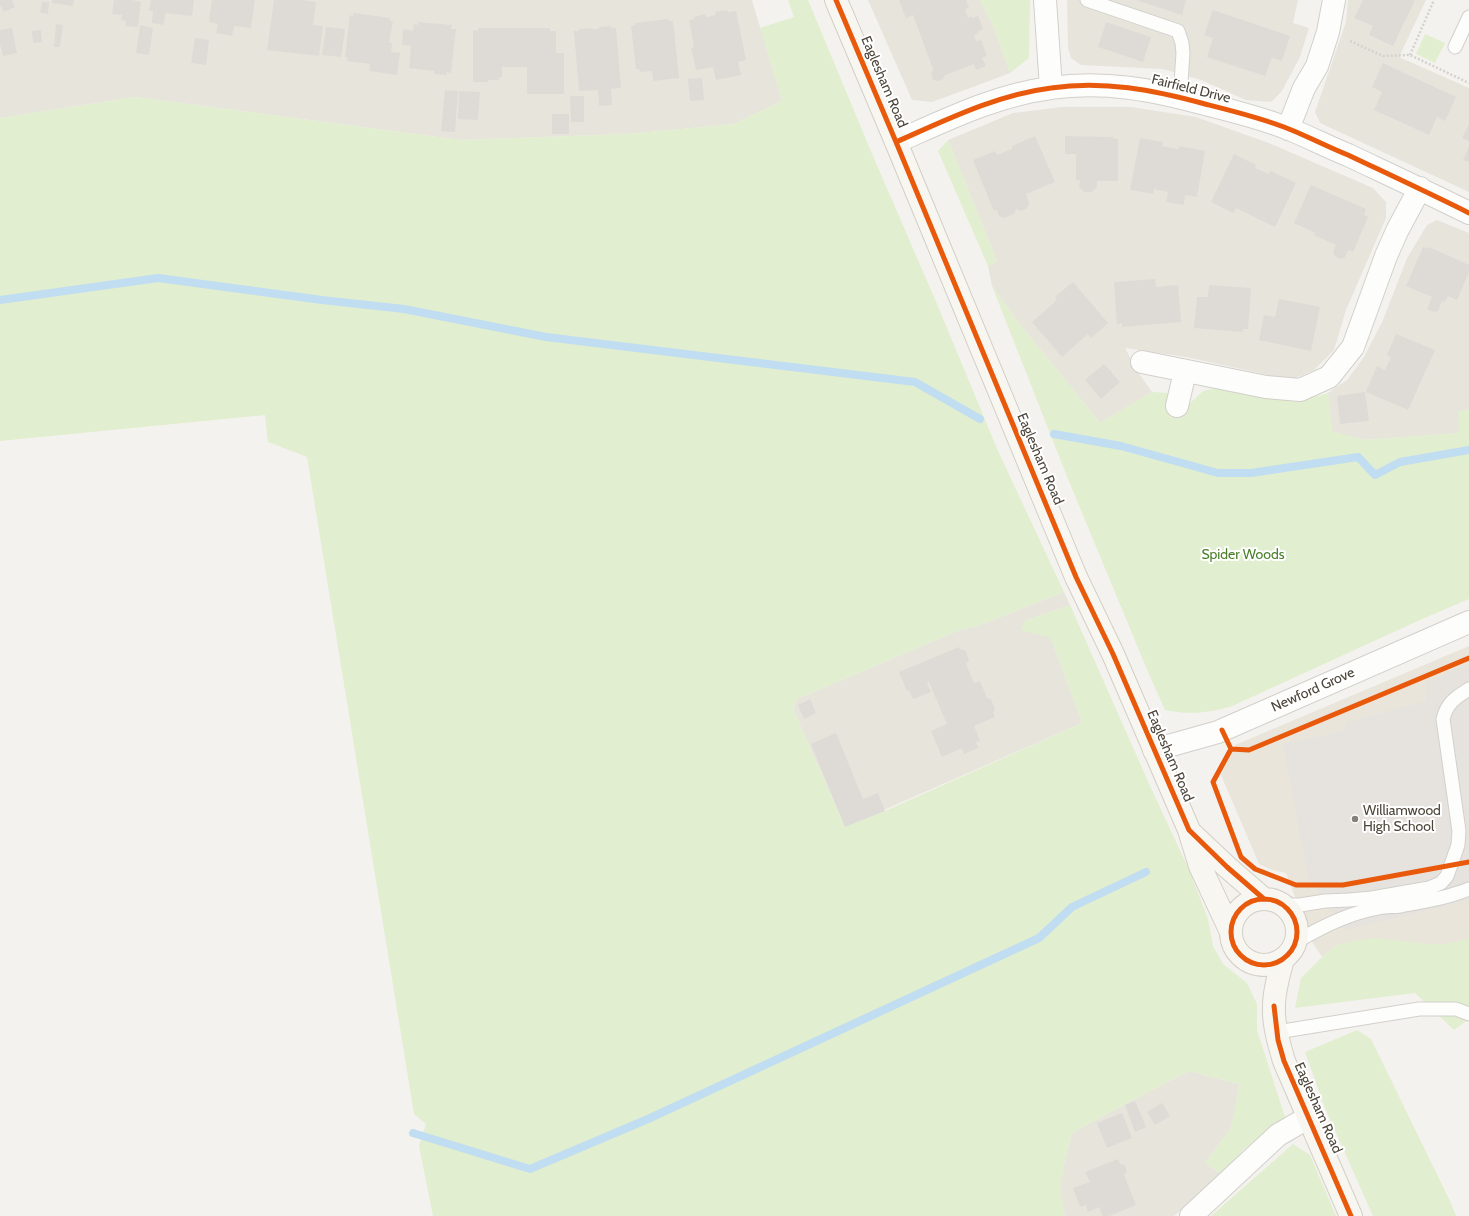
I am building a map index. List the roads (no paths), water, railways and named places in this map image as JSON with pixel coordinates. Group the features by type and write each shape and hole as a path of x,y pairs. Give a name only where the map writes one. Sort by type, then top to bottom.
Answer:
{"main road":[{"name":"Eaglesham Road","path":"836,0 1076,578 1113,654 1189,830 1200,866 1231,932"},
{"name":"Eaglesham Road","path":"1189,830 1227,867 1274,902"},
{"path":"1254,901 1274,902 1291,912 1297,932 1290,951 1274,964 1263,966 1253,964 1244,959 1236,951 1232,942 1231,932 1232,922 1237,912 1245,905 1254,901"},
{"name":"Eaglesham Road","path":"1290,951 1276,990 1274,1006 1277,1032 1284,1061 1351,1216"},
{"name":"Eaglesham Road","path":"1253,964 1263,980 1274,1006"}],"street":[{"path":"1045,0 1051,88"},
{"path":"1288,128 1304,88 1317,66 1328,32 1334,0"},
{"name":"Fairfield Drive","path":"896,142 979,106 1009,96 1051,88 1099,84 1143,89 1180,97 1288,128 1420,188 1469,213"},
{"path":"1142,362 1185,372 1266,387 1300,390 1329,377 1354,347 1386,256 1397,231 1420,188"},
{"path":"1177,406 1185,372"},
{"name":"Newford Grove","path":"1154,750 1218,732 1469,622"},
{"path":"1191,1216 1278,1135 1309,1117"}],"lane":[{"path":"1087,0 1178,31 1182,43 1183,53 1180,97"},
{"path":"1455,47 1469,17"},
{"path":"1274,902 1300,905 1325,901 1372,898 1429,888 1441,883 1447,876 1458,845 1459,831 1443,719 1446,708 1458,696 1469,689"},
{"path":"1290,951 1333,922 1350,916 1377,908 1399,906 1469,890"},
{"path":"1277,1032 1419,1009 1456,1009 1469,1014"}],"waterway":[{"path":"0,300 158,278 322,300 404,309 546,337 915,382 980,419"},
{"path":"1054,434 1121,446 1218,473 1251,473 1358,457 1375,475 1400,462 1469,450"},
{"path":"413,1133 530,1169 648,1119 1039,938 1072,907 1146,872"}],"place":[{"name":"Williamwood High School","path":"1355,819"}],"park label":[{"name":"Spider Woods","path":"1243,555"}]}
